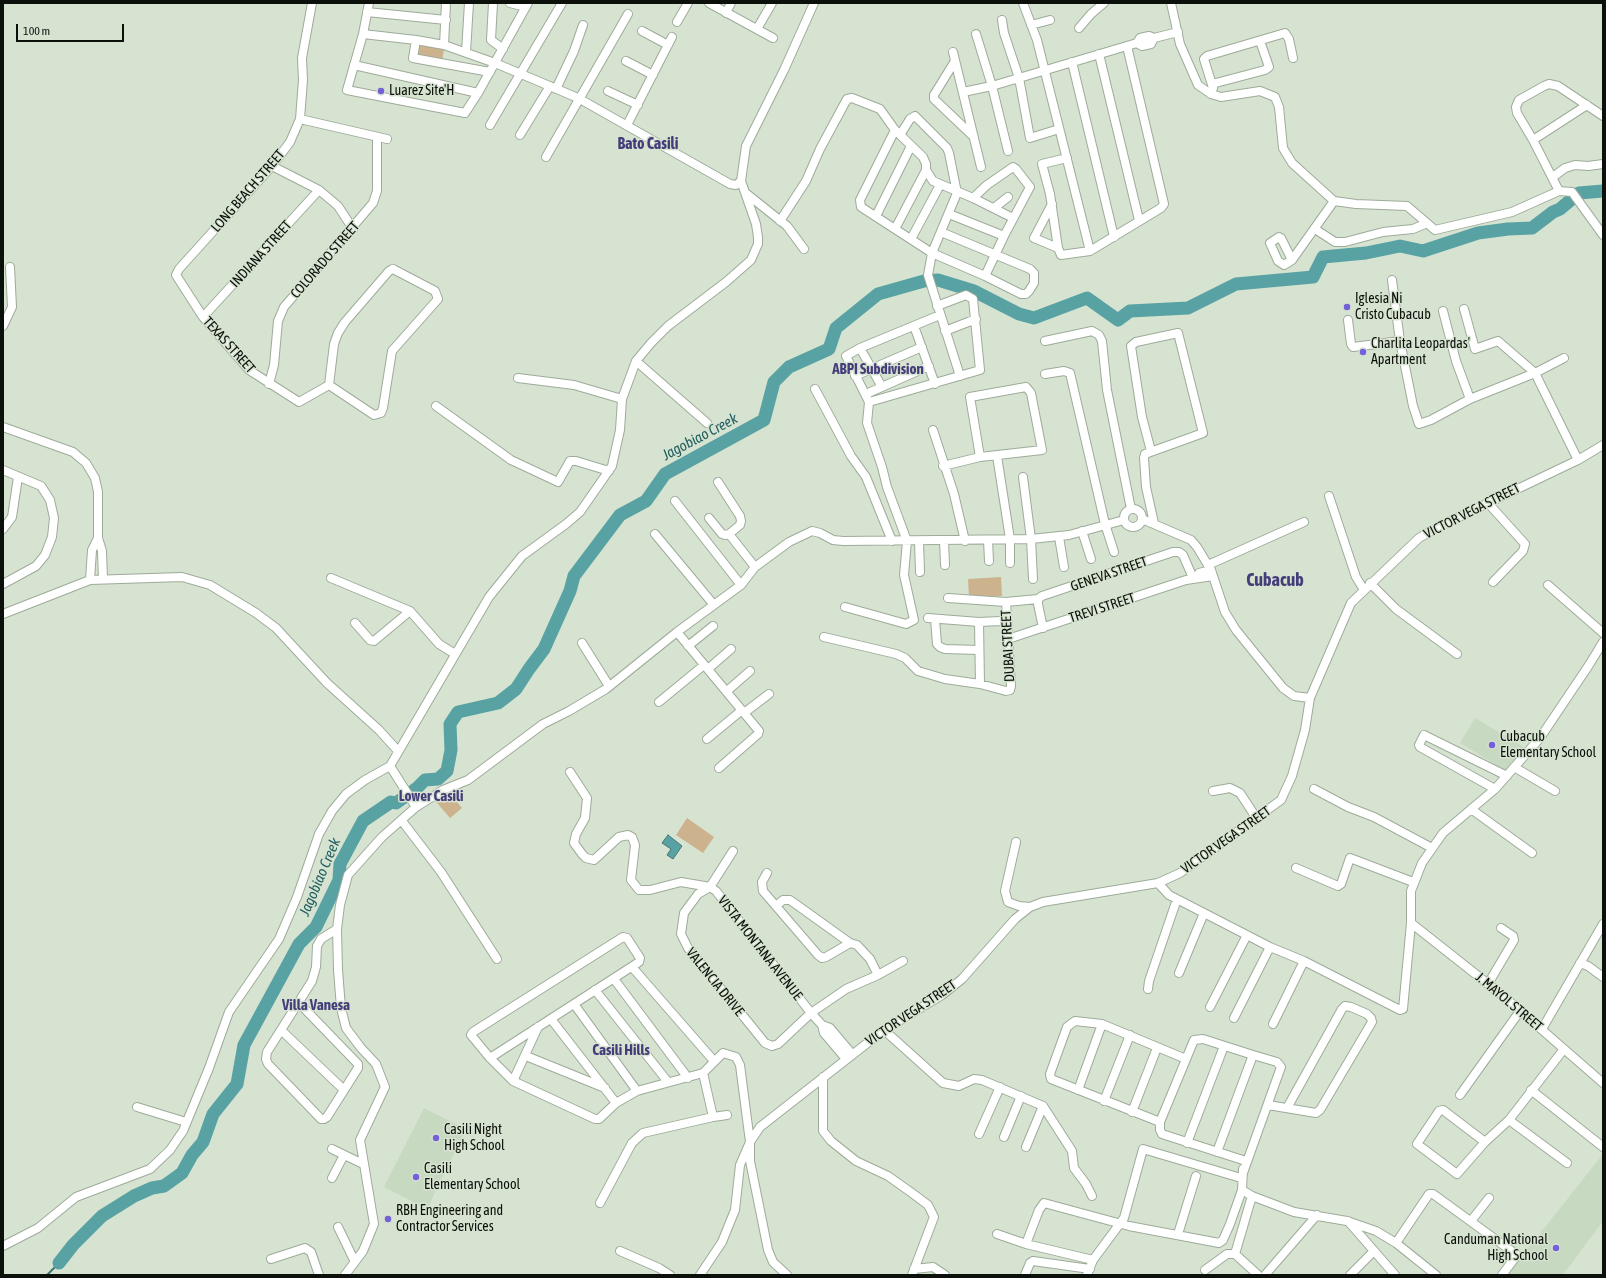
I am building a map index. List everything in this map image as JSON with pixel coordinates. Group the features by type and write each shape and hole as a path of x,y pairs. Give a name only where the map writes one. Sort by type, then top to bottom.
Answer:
{"street":[{"name":"LONG BEACH STREET","path":"176,275 179,269 272,166 290,142 300,119 303,87 302,58 312,3"},
{"path":"369,3 363,34 347,90 465,113 478,93 527,5 510,3"},
{"path":"444,46 446,3"},
{"path":"466,52 469,3"},
{"path":"493,3 491,40 503,49"},
{"path":"490,125 562,3"},
{"path":"677,22 688,3"},
{"path":"709,3 773,38"},
{"path":"726,13 731,3"},
{"path":"757,29 772,3"},
{"path":"3,1246 38,1228 76,1197 150,1169 170,1150 183,1131 209,1068 229,1012 279,939 297,897 319,834 327,820 346,794 365,780 390,766 489,597 522,556 580,512 609,471 617,448 622,399 636,361 650,343 668,326 726,282 751,260 758,244 758,238 747,194 741,181 746,146 814,3"},
{"path":"1023,3 1045,70 1090,251"},
{"path":"1079,28 1090,14 1104,3"},
{"path":"1171,3 1180,44 1198,85 1211,94 1221,97 1260,91 1275,97 1279,107 1283,148 1292,164 1334,200 1356,204 1407,206 1425,224 1435,230 1512,212 1559,191 1572,192 1603,235"},
{"path":"367,12 446,20"},
{"path":"546,156 578,98 628,14"},
{"path":"1002,20 1004,33 1019,78 1030,138 1059,129"},
{"path":"1031,26 1050,20"},
{"path":"520,135 553,88 574,52 583,25"},
{"path":"642,31 668,45"},
{"path":"963,92 992,86 1138,43 1140,38 1149,36 1154,38 1178,32"},
{"path":"1211,94 1213,88 1204,59 1207,56 1285,33 1289,38 1294,58"},
{"path":"363,34 416,40 444,46 466,52 495,63 578,98 730,184 736,185 741,181"},
{"path":"976,34 992,86 1008,151"},
{"path":"627,126 672,37"},
{"path":"416,40 413,58 490,72"},
{"path":"1212,84 1265,70 1269,67 1260,41"},
{"path":"1067,158 1042,164 1052,204 1059,253 1064,255 1090,251 1114,237 1138,220 1161,208 1164,204 1127,46"},
{"path":"953,52 981,167"},
{"path":"1099,54 1138,220"},
{"path":"626,61 653,75"},
{"path":"955,61 934,95 934,99 973,136"},
{"path":"1072,62 1114,237"},
{"path":"354,66 478,93"},
{"path":"1559,191 1534,140 1517,113 1516,107 1519,100 1549,84 1558,86 1603,116"},
{"path":"608,91 638,105"},
{"path":"780,221 806,181 820,149 847,99 852,98 880,109 898,132 923,157 926,164 926,170 895,228"},
{"path":"1534,140 1587,105"},
{"path":"941,232 1030,269 1034,273 1034,283 1026,294 1021,294 985,276 932,253 861,207 860,200 898,132 910,119 915,116 947,148 957,193 932,253 928,275 960,376"},
{"path":"300,119 387,139"},
{"name":"COLORADO STREET","path":"269,384 274,365 280,313 353,229 373,203 377,191 377,137"},
{"path":"876,216 911,146"},
{"path":"1553,177 1564,168 1575,165 1588,166 1603,164"},
{"path":"272,166 318,190 338,206 353,229"},
{"path":"974,198 987,184 1011,168 1016,169 1030,187 1012,218 985,276"},
{"path":"926,170 932,181 957,193 974,198 1012,218"},
{"path":"911,239 940,185"},
{"name":"INDIANA STREET","path":"203,317 318,190"},
{"path":"747,194 787,226 804,249"},
{"path":"994,208 1008,197"},
{"path":"1292,260 1334,200"},
{"path":"1052,204 1034,238 1058,248"},
{"path":"949,214 1004,236"},
{"path":"1315,229 1335,242 1345,242 1383,232 1413,229 1425,224"},
{"path":"3,326 12,307 10,267"},
{"path":"396,269 434,291 438,299 392,352 381,413 378,415 371,414 329,385 334,344 338,333 389,271 396,269"},
{"name":"TEXAS STREET","path":"176,275 203,317 249,370 299,402 329,385"},
{"path":"1392,280 1400,341 1413,406 1419,424 1431,420 1470,399 1535,373 1564,358"},
{"path":"869,402 980,370 973,298 964,295 937,306"},
{"path":"1464,309 1475,350 1498,342 1535,373 1578,460"},
{"path":"1443,311 1456,361 1470,399"},
{"path":"846,607 906,624 914,620 904,575 907,541 887,487 867,423 869,402 846,356 860,348 940,315"},
{"path":"945,331 976,319"},
{"path":"1348,320 1351,344 1353,347 1400,341"},
{"path":"914,326 935,384"},
{"path":"1045,341 1092,332 1099,336 1102,340 1107,390 1131,509"},
{"path":"1151,451 1142,417 1132,346 1136,342 1178,333 1203,433 1145,454 1146,487 1154,523"},
{"path":"856,376 922,347"},
{"path":"860,348 882,387"},
{"path":"636,361 707,423"},
{"path":"866,394 929,366"},
{"path":"1045,374 1064,371 1070,373 1105,524 1114,552"},
{"path":"518,378 574,384 622,399"},
{"path":"943,466 980,457 1042,450 1031,393 1026,387 970,397 980,457"},
{"path":"815,389 851,456 866,477 892,541"},
{"path":"436,406 511,460 558,482 570,461 576,460 609,471"},
{"path":"3,428 66,450 86,463 95,478 98,492 98,538 102,551 103,579"},
{"path":"933,430 943,466 954,494 965,541"},
{"name":"VICTOR VEGA STREET","path":"700,1275 722,1242 735,1210 740,1165 750,1142 760,1127 884,1030 942,995 962,979 1016,919 1030,907 1043,902 1158,884 1180,874 1281,800 1290,782 1305,730 1310,698 1351,603 1370,583 1419,538 1578,460 1603,445"},
{"path":"997,456 1010,539 1010,563"},
{"path":"3,470 41,486 50,500 54,518 52,537 45,554 36,566 3,584"},
{"path":"3,529 12,517 18,477"},
{"path":"1022,477 1031,539 1033,579"},
{"path":"709,518 722,534 729,534 740,525 740,516 718,482"},
{"path":"1329,496 1356,577 1364,590"},
{"path":"675,501 741,585"},
{"path":"1488,503 1525,544 1523,551 1493,582"},
{"path":"1131,509 1136,509 1141,513 1142,519 1140,524 1136,527 1131,527 1126,525 1124,515 1131,509"},
{"path":"1142,519 1191,540 1197,547 1210,570 1225,612 1259,660 1283,688 1294,696 1310,698"},
{"path":"345,1275 363,1251 374,1224 360,1140 385,1087 376,1064 361,1048 346,1028 341,1008 338,977 337,929 340,905 348,875 382,838 402,821 415,803 468,780 543,724 569,711 609,686 676,632 741,585 755,567 789,542 812,531 820,533 833,540 965,541 1031,539 1059,537 1124,520"},
{"name":"TREVI STREET","path":"1008,639 1194,578 1200,579 1210,570 1304,522"},
{"path":"1082,531 1091,559"},
{"path":"655,534 714,605"},
{"path":"729,534 755,567"},
{"path":"1059,537 1064,567"},
{"path":"90,580 92,550 98,538"},
{"path":"988,540 989,561"},
{"path":"919,541 920,572"},
{"path":"944,541 945,564"},
{"name":"GENEVA STREET","path":"948,598 1006,602 1038,599 1173,552 1179,552 1183,556 1194,578"},
{"path":"3,614 90,580 182,577 210,585 256,613 276,628 328,683 379,730 398,751"},
{"path":"331,578 410,610 439,644 455,654"},
{"path":"1370,583 1396,609 1457,654"},
{"path":"1548,585 1603,633"},
{"path":"1038,599 1043,628"},
{"name":"DUBAI STREET","path":"980,684 1006,691 1010,690 1006,602"},
{"path":"355,623 370,640 374,641 410,610"},
{"path":"979,650 945,649 940,647 937,644 931,618 979,622 1002,621 1007,623"},
{"path":"824,637 896,654 905,658 918,671 945,679 980,684 979,622"},
{"path":"688,646 713,626"},
{"path":"676,632 758,729 758,734 719,768"},
{"path":"582,643 609,686"},
{"path":"1158,884 1169,895 1246,935 1304,961 1400,1010 1403,1009 1411,923 1411,897 1413,882 1422,863 1444,833 1495,789 1540,738 1602,646"},
{"path":"659,702 731,649"},
{"path":"727,692 750,671"},
{"path":"708,739 743,711 769,694"},
{"path":"1495,789 1420,747 1419,745 1424,735 1507,776"},
{"path":"390,766 415,803"},
{"path":"1514,767 1555,791"},
{"name":"VISTA MONTANA AVENUE","path":"570,772 587,798 585,818 576,834 574,843 586,858 590,860 599,857 619,837 628,835 632,837 634,845 631,880 639,890 650,890 681,882 710,887 721,897 811,1013 822,1025 824,1033 849,1056"},
{"path":"1213,790 1230,788 1240,793 1257,819"},
{"path":"1314,789 1348,807 1374,817 1432,848"},
{"path":"1471,809 1532,853"},
{"path":"402,821 441,872 497,959"},
{"path":"1016,842 1005,891 1008,902 1019,906 1030,907"},
{"name":"VALENCIA DRIVE","path":"733,851 710,887 698,894 684,913 681,925 681,934 688,948 765,1043 772,1046 778,1044 811,1013 846,989 878,975 903,961"},
{"path":"1296,868 1338,886 1341,884 1350,858 1413,882"},
{"path":"768,873 762,882 763,891 813,950 822,958 850,943"},
{"path":"1148,989 1177,899"},
{"path":"776,906 783,900 790,900 850,943 858,945 870,959 878,975"},
{"path":"1179,973 1204,913"},
{"name":"J. MAYOL STREET","path":"1411,923 1488,984 1603,1083"},
{"path":"1542,1029 1603,924"},
{"path":"1488,984 1514,940 1513,936 1501,928"},
{"path":"299,1003 358,1064 358,1068 327,1118 321,1119 268,1064 266,1059 267,1052 312,981 316,967 317,946 321,939 337,929"},
{"path":"1210,1007 1246,935"},
{"path":"490,1058 639,962 640,958 627,938 623,937 470,1035 490,1058 513,1081 595,1119 599,1119 616,1103 637,1091 703,1073 723,1053 736,1057 740,1065 750,1142 750,1161 768,1250 773,1262 787,1275"},
{"path":"1234,1018 1270,947"},
{"path":"1273,1024 1304,961"},
{"path":"1580,963 1588,966 1603,976"},
{"path":"632,967 714,1061"},
{"path":"614,979 688,1078"},
{"path":"595,990 668,1082"},
{"path":"574,1004 637,1091"},
{"path":"1268,1105 1316,1113 1323,1107 1372,1022 1371,1018 1367,1014 1351,1007 1345,1006 1342,1009 1287,1108"},
{"path":"1460,1096 1520,1011"},
{"path":"551,1019 616,1103"},
{"path":"1160,1122 1051,1079 1050,1074 1068,1024 1075,1021 1102,1024 1186,1059"},
{"path":"1078,1090 1102,1024"},
{"path":"513,1081 526,1056 538,1027"},
{"path":"281,1030 344,1090"},
{"path":"884,1030 943,1083 959,1086 974,1079 982,1080 1043,1106 1072,1151 1074,1168 1086,1184 1092,1196"},
{"path":"1104,1101 1130,1035"},
{"path":"1026,1244 1039,1210 1044,1203 1121,1224 1178,1234 1216,1243 1222,1241 1242,1190 1244,1170 1281,1067 1277,1062 1224,1046 1197,1039 1194,1040 1160,1122 1160,1130 1162,1134 1217,1152 1244,1170"},
{"path":"1187,1143 1224,1046"},
{"path":"1132,1112 1157,1048"},
{"path":"1484,1142 1443,1110 1439,1111 1417,1144 1457,1174 1484,1142 1509,1120 1564,1049"},
{"path":"1217,1152 1253,1055"},
{"path":"526,1056 605,1089"},
{"path":"703,1073 713,1117"},
{"path":"824,1077 823,1131 830,1141 856,1161 888,1176 912,1192 928,1205 934,1217 913,1272"},
{"path":"978,1134 1000,1087"},
{"path":"1531,1090 1603,1147"},
{"path":"1004,1137 1021,1096"},
{"path":"1026,1147 1043,1106"},
{"path":"137,1107 186,1122"},
{"path":"600,1203 632,1142 643,1133 727,1115"},
{"path":"1509,1120 1567,1163"},
{"path":"332,1149 364,1164"},
{"path":"1025,1275 1030,1263 1033,1261 1088,1272 1093,1260 1121,1224 1143,1149 1244,1170"},
{"path":"332,1178 344,1155"},
{"path":"1178,1234 1196,1176"},
{"path":"1242,1190 1252,1196 1294,1212 1347,1221 1376,1231 1396,1243 1436,1275"},
{"path":"1396,1243 1431,1193 1517,1255 1502,1275"},
{"path":"1235,1254 1252,1196"},
{"path":"1471,1221 1489,1198"},
{"path":"1265,1275 1317,1215"},
{"path":"1347,1221 1395,1275"},
{"path":"338,1227 355,1262"},
{"path":"997,1234 1026,1244 1093,1260"},
{"path":"271,1258 304,1248 311,1252 319,1275"},
{"path":"620,1250 659,1268 670,1275"},
{"path":"1350,1275 1374,1251"},
{"path":"1205,1270 1227,1254 1235,1254 1258,1275"},
{"path":"913,1272 933,1267 945,1275"}],"shaded area":[{"path":"418,44 444,49 442,62 415,57"},
{"path":"1001,577 1002,596 969,597 968,579"},
{"name":"Cubacub Elementary School","path":"1475,718 1524,747 1506,771 1460,743"},
{"path":"444,787 462,808 450,818 432,797"},
{"path":"687,818 714,837 703,853 676,835"},
{"path":"424,1108 466,1129 427,1209 384,1187"},
{"name":"Canduman National High School","path":"1603,1154 1603,1221 1563,1275 1507,1275"}],"water":[{"path":"668,835 682,846 673,859 667,855 671,849 662,843"}],"waterway":[{"name":"Jagobiao Creek","path":"59,1263 73,1245 102,1216 134,1196 152,1188 164,1186 182,1173 192,1155 203,1142 213,1114 237,1084 244,1045 299,944 316,927 339,880 340,864 363,821 391,802 396,803 417,788 425,780 438,779 447,771 451,750 450,724 458,712 498,703 516,689 544,649 570,591 574,576 620,515 646,501 665,474 764,420 774,382 789,367 829,349 836,328 878,294 924,281 938,280 974,291 1019,314 1034,318 1087,298 1118,320 1130,311 1188,308 1236,284 1313,277 1323,257 1366,253 1400,246 1423,251 1478,233 1508,229 1532,228 1553,212 1560,209 1579,193 1603,191"},
{"path":"47,1275 59,1263"}],"place":[{"name":"Luarez Site'H","path":"381,91"},
{"name":"Iglesia Ni Cristo Cubacub","path":"1347,307"},
{"name":"Charlita Leopardas' Apartment","path":"1363,352"},
{"name":"Cubacub Elementary School","path":"1492,745"},
{"name":"Casili Night High School","path":"436,1138"},
{"name":"Casili Elementary School","path":"416,1177"},
{"name":"RBH Engineering and Contractor Services","path":"388,1219"},
{"name":"Canduman National High School","path":"1556,1248"}],"district":[{"name":"Bato Casili","path":"648,144"},
{"name":"ABPI Subdivision","path":"878,369"},
{"name":"Cubacub","path":"1275,580"},
{"name":"Lower Casili","path":"431,796"},
{"name":"Villa Vanesa","path":"316,1005"},
{"name":"Casili Hills","path":"621,1050"}]}
